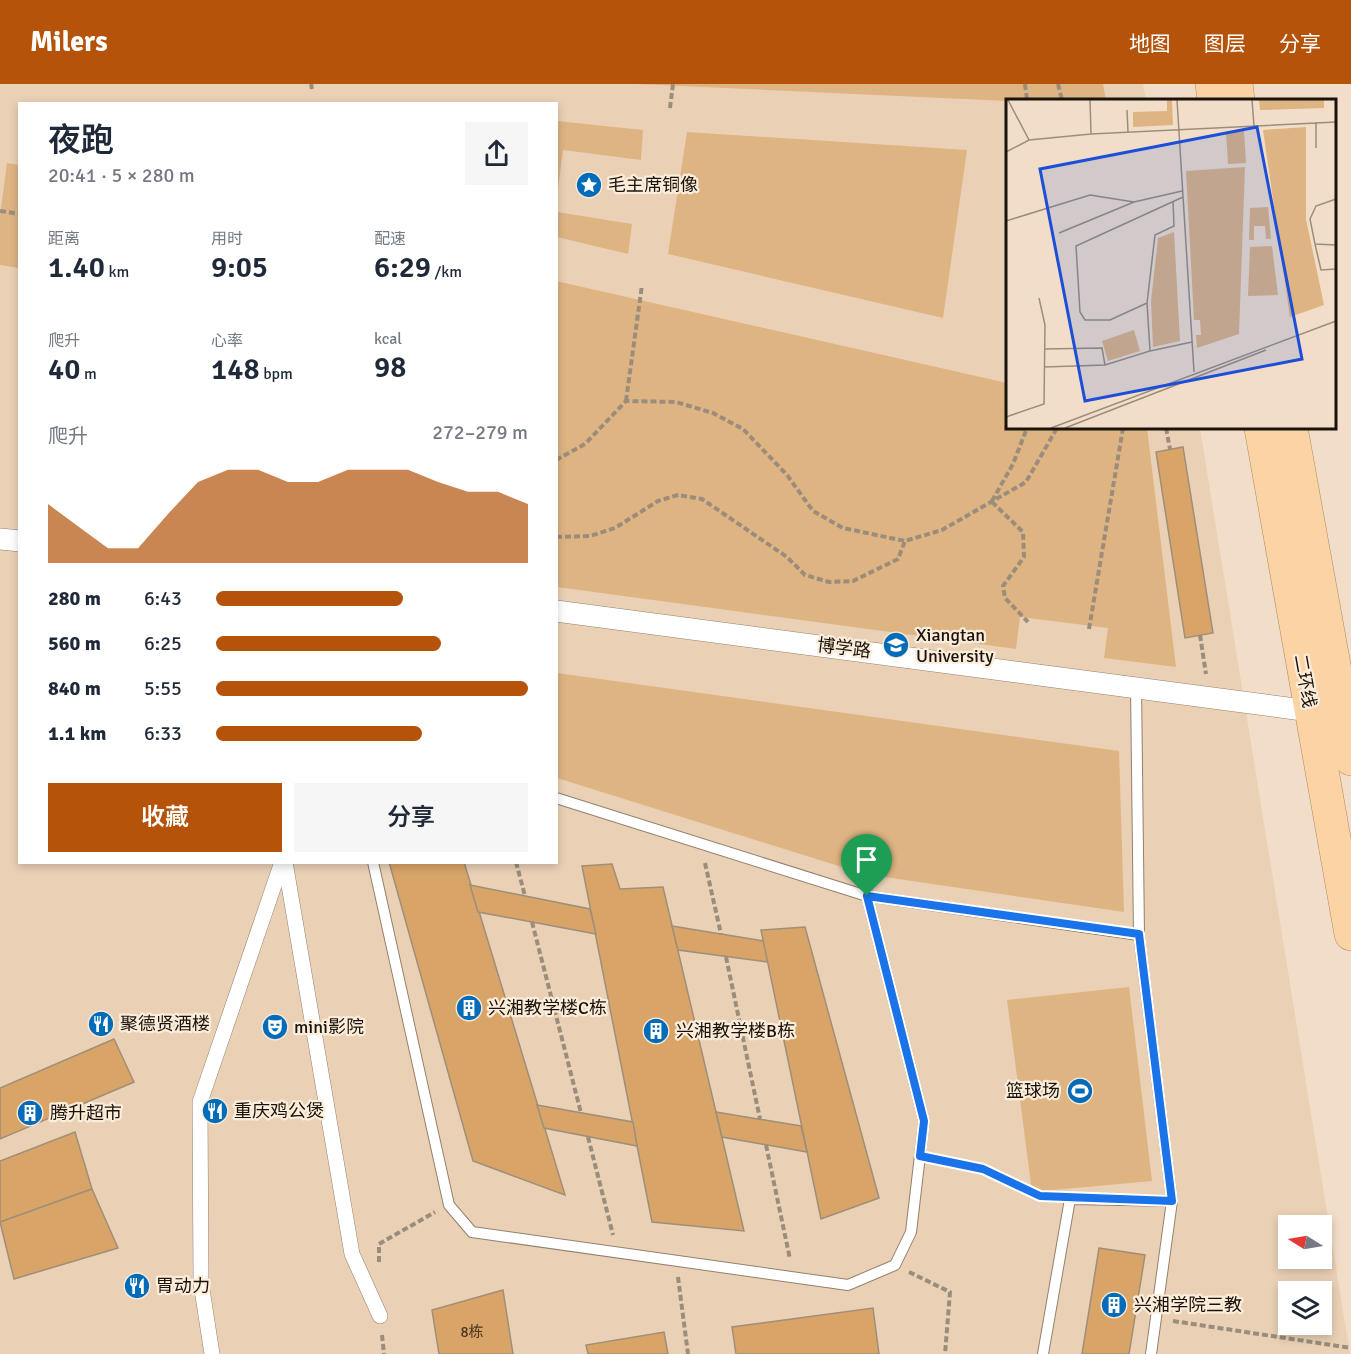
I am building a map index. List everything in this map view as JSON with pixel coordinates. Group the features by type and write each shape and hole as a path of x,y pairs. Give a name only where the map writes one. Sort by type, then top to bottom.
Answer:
{"highway":[{"path":"1212,84 1214,99"},
{"path":"1236,84 1238,99"},
{"name":"二环线","path":"1261,429 1351,934"},
{"name":"二环线","path":"1292,429 1351,759"}],"street":[{"path":"0,539 18,541"},
{"name":"博学路","path":"558,610 1310,711"},
{"path":"212,1354 201,1282 200,1102 282,864"},
{"path":"283,864 352,1254 380,1316"}],"lane":[{"path":"1136,686 1139,934 1172,1201 1158,1319 1151,1354"},
{"path":"558,799 867,896 1139,934"},
{"path":"373,864 449,1205 472,1232 848,1285 895,1265 911,1232 924,1121 867,896"},
{"path":"1043,1354 1071,1199 1172,1201"}],"path":[{"path":"670,108 673,84"},
{"path":"1025,84 1027,99"},
{"path":"1058,84 1062,99"},
{"path":"0,211 18,214"},
{"path":"558,459 585,444 626,401 642,285"},
{"path":"626,401 676,402 713,413 744,429 787,476 813,510 843,528 905,541 942,530 1026,482 1056,429"},
{"path":"992,502 1013,464 1027,429"},
{"path":"1089,629 1123,429"},
{"path":"1166,429 1170,449"},
{"path":"558,537 590,536 615,528 658,501 678,495 702,499 787,558 805,575 829,582 853,581 880,570 898,560 905,541"},
{"path":"992,502 1023,532 1024,556 1003,586 1005,598 1028,622"},
{"path":"1200,635 1207,678"},
{"path":"701,844 721,934"},
{"path":"517,864 525,896"},
{"path":"532,922 581,1113"},
{"path":"726,957 760,1119"},
{"path":"588,1137 618,1253"},
{"path":"766,1145 794,1278"},
{"path":"920,1156 983,1169 1040,1196 1071,1199"},
{"path":"379,1268 379,1244 449,1205"},
{"path":"676,1261 687,1354"},
{"path":"895,1265 950,1292 944,1354"},
{"path":"1158,1319 1351,1348"}],"shaded area":[{"name":"Xiangtan University","path":"0,84 1143,84 1146,99 1006,99 1006,429 1200,429 1327,1215 1278,1215 1278,1269 1332,1269 1332,1243 1350,1354 0,1354"},
{"path":"636,84 1103,84 1106,99 1006,99 1006,101"},
{"path":"558,121 643,130 641,160 563,150 558,189"},
{"path":"687,132 967,150 943,318 668,254"},
{"path":"7,163 18,165 18,268 0,265 0,216"},
{"path":"558,212 632,224 628,254 558,237"},
{"path":"558,281 1006,383 1006,429 1147,429 1176,667 1104,658 1108,628 1020,617 1016,649 558,587"},
{"path":"558,673 1119,751 1124,912 864,874 558,778"},
{"name":"篮球场","path":"1129,987 1152,1181 1032,1192 1007,1000"}],"building":[{"path":"1183,447 1213,633 1185,638 1156,452"},
{"name":"兴湘教学楼C栋","path":"390,864 465,864 565,1195 473,1161"},
{"name":"兴湘教学楼B栋","path":"612,864 620,889 663,887 744,1231 652,1222 582,866"},
{"path":"470,885 590,909 596,934 478,912"},
{"path":"672,926 764,941 768,962 678,950"},
{"path":"805,927 879,1198 821,1219 761,930"},
{"name":"腾升超市","path":"114,1039 134,1082 0,1139 0,1088"},
{"path":"537,1105 633,1122 637,1146 544,1128"},
{"path":"716,1112 801,1126 807,1152 722,1137"},
{"path":"75,1132 92,1189 0,1222 0,1161"},
{"path":"92,1189 118,1248 14,1279 0,1222"},
{"name":"兴湘学院三教","path":"1099,1248 1145,1255 1129,1354 1082,1354"},
{"path":"503,1290 513,1354 439,1354 432,1310"},
{"path":"873,1308 879,1354 736,1354 732,1327"},
{"path":"664,1332 668,1354 588,1354 586,1345"}],"place":[{"name":"毛主席铜像","path":"589,185"},
{"name":"Xiangtan University","path":"896,645"},
{"name":"兴湘教学楼C栋","path":"469,1008"},
{"name":"聚德贤酒楼","path":"101,1024"},
{"name":"mini影院","path":"275,1027"},
{"name":"兴湘教学楼B栋","path":"656,1031"},
{"name":"篮球场","path":"1080,1091"},
{"name":"重庆鸡公煲","path":"215,1111"},
{"name":"腾升超市","path":"30,1113"},
{"name":"胃动力","path":"137,1286"},
{"name":"兴湘学院三教","path":"1114,1305"}],"route":[{"path":"867,896 1139,934 1172,1201 1071,1199 1040,1196 983,1169 920,1156 924,1121 867,896"}]}
